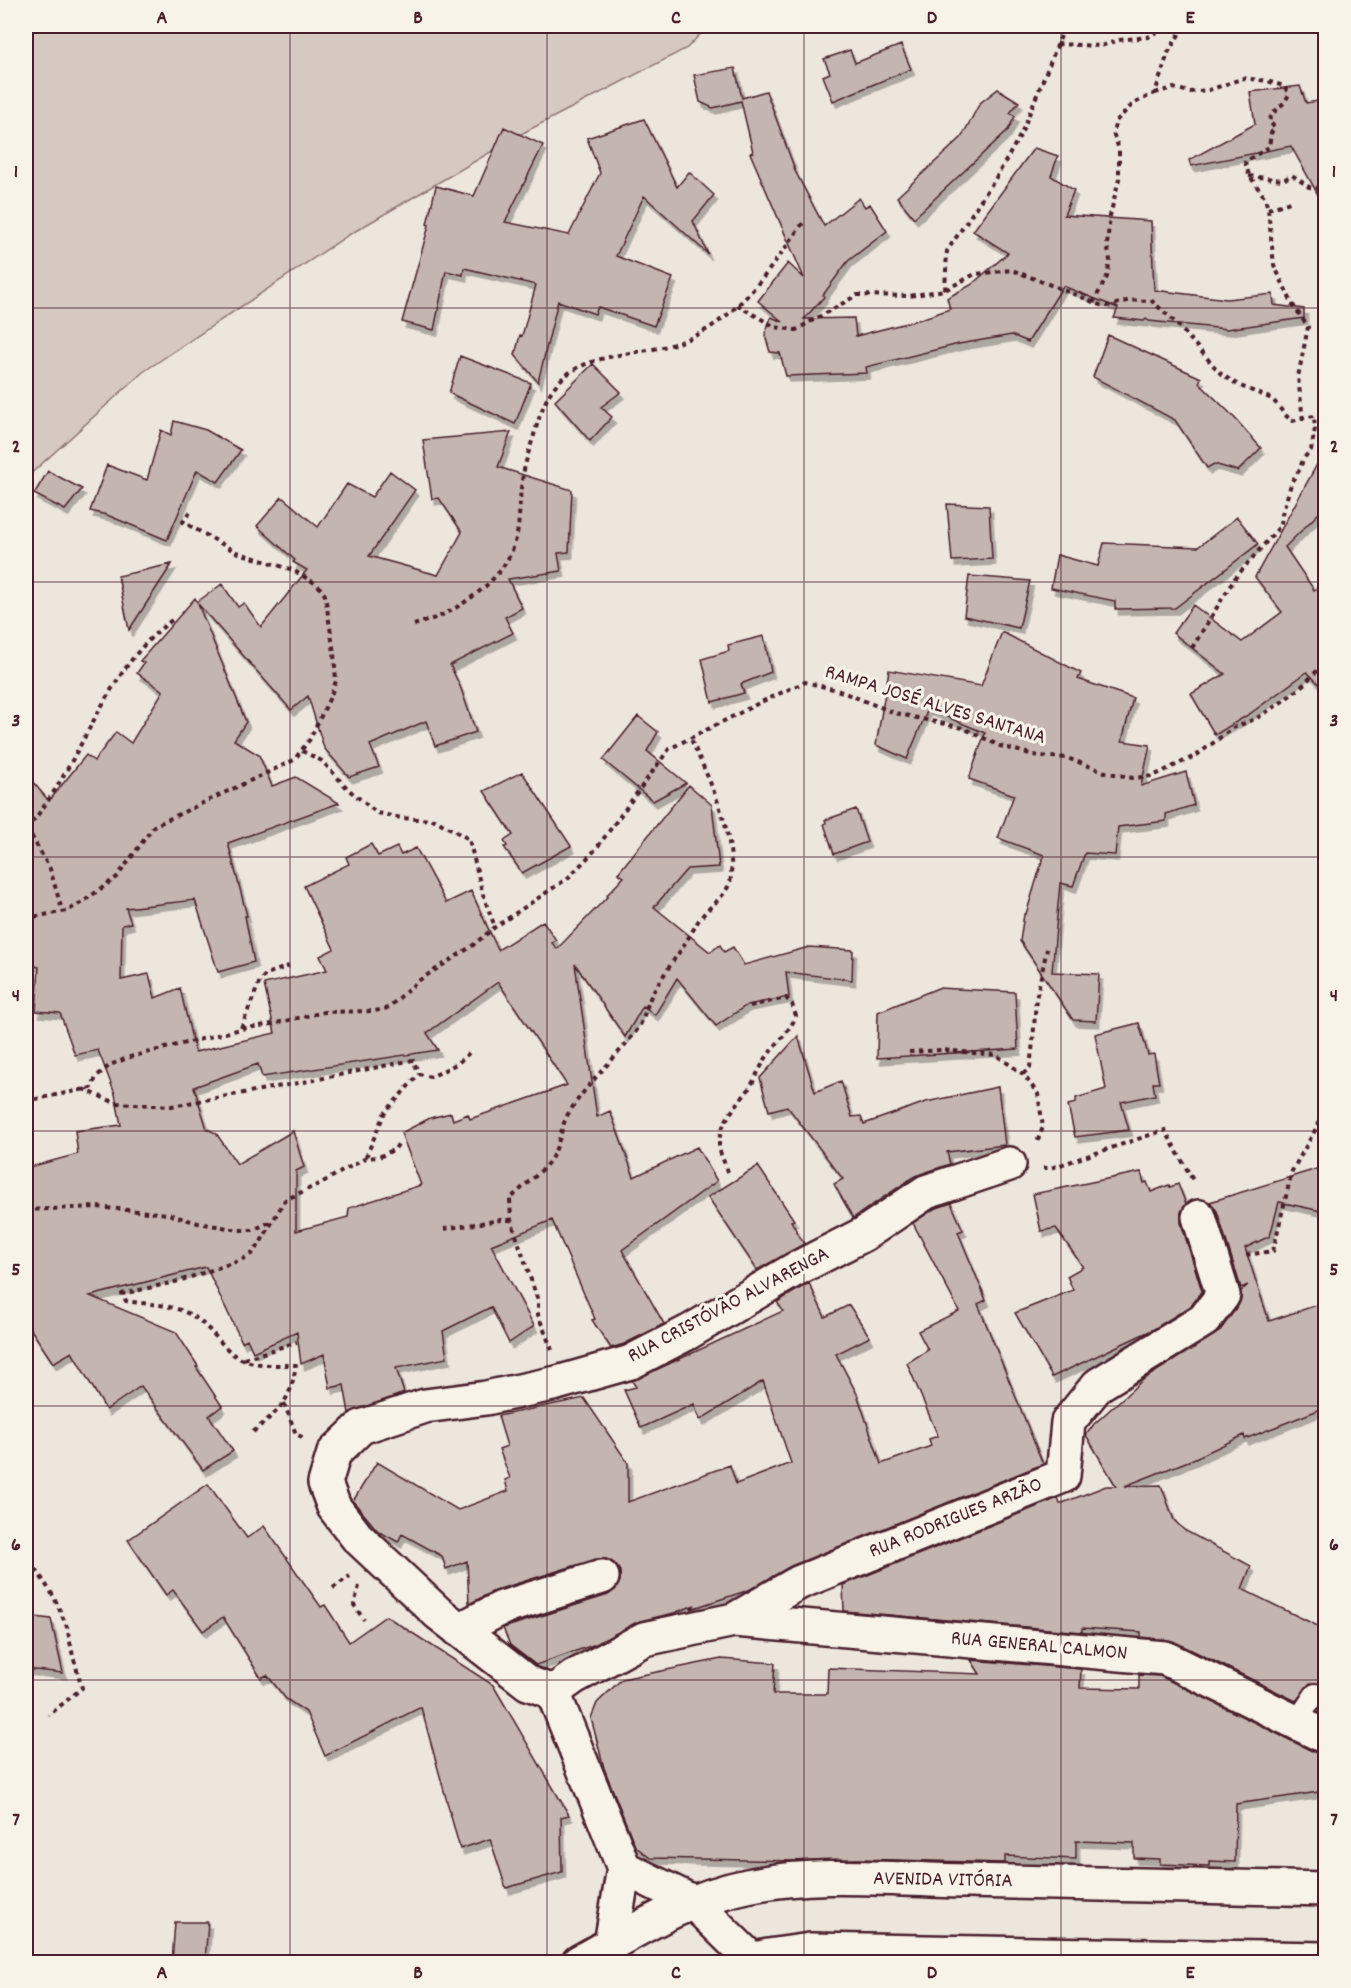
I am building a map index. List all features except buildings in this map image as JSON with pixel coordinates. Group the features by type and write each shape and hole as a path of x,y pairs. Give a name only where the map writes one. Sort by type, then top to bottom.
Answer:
{"street":[{"name":"RUA CRISTÓVÃO ALVARENGA","path":"459,1630 438,1614 357,1537 334,1507 325,1483 334,1453 361,1427 425,1406 486,1398 556,1383 631,1362 689,1332 794,1270 864,1234 926,1192 1010,1164"},
{"name":"RUA RODRIGUES ARZÃO","path":"553,1692 574,1677 644,1639 734,1620 798,1583 1063,1476 1068,1422 1098,1385 1204,1320 1223,1294 1199,1217"},
{"path":"602,1578 501,1608 459,1630 528,1683 553,1692 624,1868 611,1944"},
{"path":"798,1583 822,1628"},
{"name":"RUA GENERAL CALMON","path":"734,1620 1164,1658 1326,1737"},
{"path":"624,1868 693,1902 747,1961 810,1950 1121,1959 1326,1959"},
{"name":"AVENIDA VITÓRIA","path":"579,1962 642,1925 693,1902 745,1886 782,1880 819,1878 1326,1888"}],"lane":[{"path":"1297,1721 1315,1694"}],"path":[{"path":"945,290 947,251 997,176 1021,134 1065,26"},
{"path":"1057,44 1101,46 1119,40 1148,37 1166,26"},
{"path":"1155,93 1168,53 1184,26"},
{"path":"1093,303 1107,277 1110,260 1107,245 1110,216 1119,179 1119,149 1113,133 1116,121 1132,104 1155,93 1173,88 1190,92 1209,90 1244,78 1284,86 1289,94 1285,104 1273,112 1269,121 1275,128 1271,133 1269,147 1245,162 1249,176 1265,198 1274,265 1293,305 1308,327 1298,377 1303,420"},
{"path":"1249,176 1283,180 1292,175 1309,187 1326,189"},
{"path":"1268,209 1290,202"},
{"path":"414,626 450,611 474,595 505,566 516,541 521,485 526,459 546,399 556,385 569,372 597,360 677,343 718,323 758,286 803,222"},
{"path":"737,305 775,327 796,330 857,295 909,296 945,290 975,274 1012,270 1099,306 1111,306 1129,301 1152,301 1175,322 1221,374 1238,385 1272,399 1282,414 1292,421 1326,413"},
{"path":"1192,648 1235,578 1281,525 1292,481 1303,459 1311,450 1315,429 1314,417"},
{"path":"26,918 67,910 84,901 117,877 154,826 294,760 310,739 336,681 325,595 318,585 293,570 236,552 208,538 183,522 191,512"},
{"path":"62,910 50,869 34,838 26,829 50,796 125,672 159,629 175,618"},
{"path":"159,629 167,631"},
{"name":"RAMPA JOSÉ ALVES SANTANA","path":"83,1089 91,1088 97,1076 110,1065 130,1057 241,1029 324,1012 375,1011 388,1008 418,981 568,878 596,849 669,749 805,682 837,690 895,714 963,728 1000,746 1038,756 1068,758 1105,772 1133,778 1153,776 1197,754 1233,728 1257,718 1300,688 1326,662"},
{"path":"553,1356 538,1315 538,1301 511,1220 510,1199 551,1160 561,1139 568,1112 639,1028 652,993 705,911 723,894 731,879 728,846 719,804 690,737"},
{"path":"302,751 322,761 349,790 377,813 401,818 435,820 469,839 483,896 495,927"},
{"path":"1023,1074 1029,1067 1036,999 1047,949"},
{"path":"241,1029 260,981 266,974 290,966"},
{"path":"728,1172 719,1143 724,1123 756,1078 761,1065 792,1026 796,1016 792,1004 786,998 746,1007"},
{"path":"909,1052 942,1050 996,1055 1023,1074 1038,1094 1043,1126 1039,1142 1029,1152 1010,1164"},
{"path":"419,1074 431,1077 458,1063 469,1053"},
{"path":"26,1101 83,1089 116,1103 172,1106 413,1060 419,1074"},
{"path":"366,1158 384,1114 419,1074"},
{"path":"1213,1261 1273,1251 1292,1171 1326,1111"},
{"path":"1010,1164 1051,1168 1165,1130 1190,1172 1203,1203 1199,1217"},
{"path":"253,1432 283,1406 293,1384 296,1365 259,1363 243,1359 234,1354 199,1319 183,1311 126,1301 122,1294 179,1281 241,1260 253,1253 285,1200 321,1184 366,1158 379,1157 395,1149 400,1141"},
{"path":"26,1210 97,1207 168,1214 198,1223 238,1230 254,1230 274,1220"},
{"path":"444,1229 511,1220"},
{"path":"243,1359 297,1342"},
{"path":"26,1554 54,1597 67,1627 82,1688 50,1715"},
{"path":"333,1588 354,1573"}],"shaded area":[{"path":"26,26 708,26 687,48 523,133 347,236 143,372 26,478"}]}
